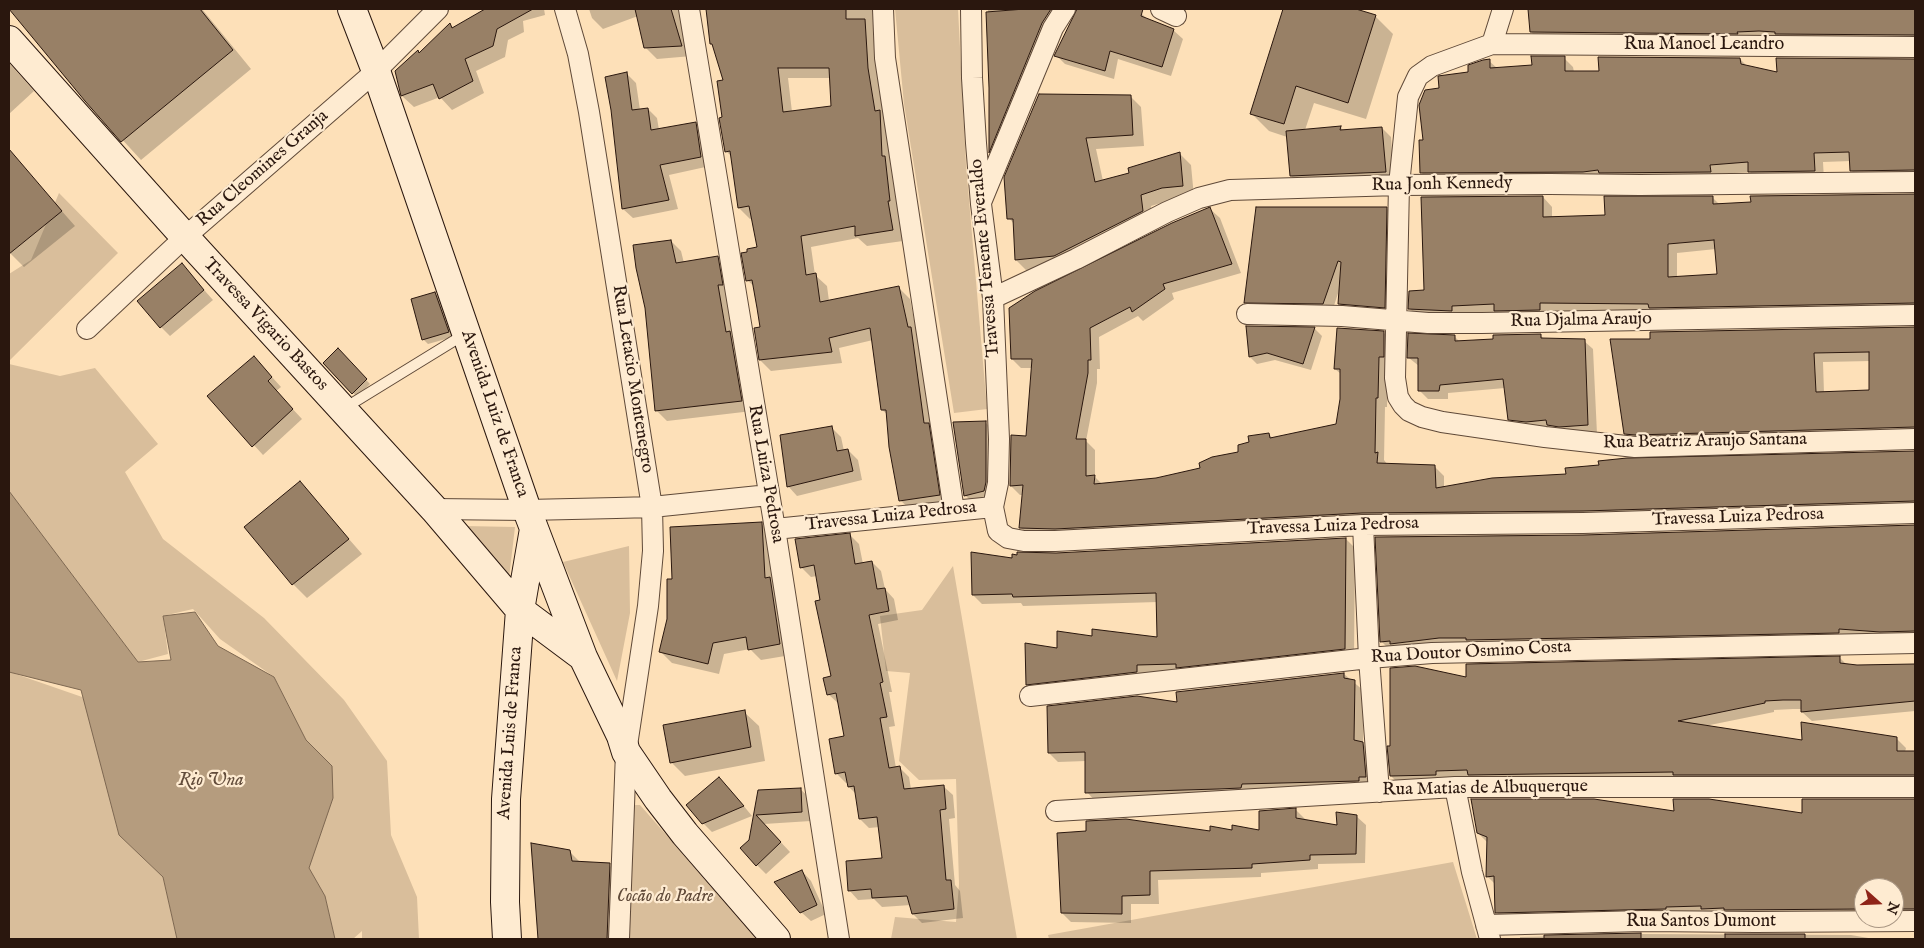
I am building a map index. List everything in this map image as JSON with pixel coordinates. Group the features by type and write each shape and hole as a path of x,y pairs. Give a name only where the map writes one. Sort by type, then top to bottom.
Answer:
{"main road":[{"name":"Avenida Luiz de Franca","path":"352,9 376,71 531,519 583,657 621,736 626,752 685,834 776,939"},
{"name":"Travessa Vigario Bastos","path":"9,40 184,237 434,509 520,610 583,657"},
{"name":"Avenida Luis de Franca","path":"507,939 504,902 506,799 520,610 531,519"}],"street":[{"name":"Rua Cleomines Granja","path":"87,329 184,237 376,71 438,9"},
{"name":"Rua Letacio Montenegro","path":"565,9 578,54 589,112 652,507 653,551 648,606 626,752"},
{"name":"Rua Luiza Pedrosa","path":"689,9 775,529 839,939"},
{"path":"883,9 885,58 954,511"},
{"name":"Travessa Tenente Everaldo","path":"971,9 972,78 981,204 993,298 999,439 998,483 993,507"},
{"path":"981,204 1053,28 1065,9"},
{"path":"1396,320 1399,185 1408,97 1418,76 1432,66 1492,44 1503,9"},
{"name":"Rua Manoel Leandro","path":"1492,44 1915,47"},
{"name":"Rua Jonh Kennedy","path":"993,298 1076,259 1167,212 1199,198 1230,190 1399,185 1915,182"},
{"name":"Rua Djalma Araujo","path":"1248,314 1342,316 1482,323 1915,315"},
{"name":"Rua Beatriz Araujo Santana","path":"1396,320 1395,378 1398,397 1409,411 1422,418 1573,441 1635,447 1915,439"},
{"path":"434,509 531,519 768,495"},
{"name":"Travessa Luiza Pedrosa","path":"775,529 993,507 998,531 1008,538 1024,541 1363,525 1602,522 1915,513"},
{"path":"1363,525 1379,792"},
{"name":"Rua Doutor Osmino Costa","path":"1030,696 1370,658 1432,653 1534,649 1915,643"},
{"path":"619,939 626,752"},
{"path":"1455,787 1472,872 1488,932"},
{"name":"Rua Matias de Albuquerque","path":"1056,811 1455,787 1915,787"},
{"name":"Rua Santos Dumont","path":"1488,932 1643,921 1915,921"}],"lane":[{"path":"343,410 467,334"}],"green space":[{"path":"895,9 958,9 966,165 987,409 954,413 904,104"},
{"path":"59,193 118,253 9,361 9,274 31,260"},
{"path":"9,364 60,376 95,368 158,444 125,472 163,539 264,618 344,700 387,761 391,835 417,897 419,939 362,939 362,931 353,939 335,939 325,896 309,868 332,766 306,740 274,677 220,639 193,609 163,616 168,654 138,662 9,491"},
{"path":"464,526 515,527 509,578"},
{"path":"629,546 630,613 617,681 563,562"},
{"path":"953,566 1017,939 891,939 895,917 956,922 959,884 956,779 919,780 899,761 910,673 886,671 880,616 922,610"},
{"path":"10,672 85,698 119,835 163,877 177,939 9,939"},
{"name":"Cocão do Padre","path":"633,805 640,805 758,939 616,939"},
{"path":"1453,862 1477,939 1049,939 1048,935"}],"water":[{"name":"Rio Una","path":"9,491 138,662 171,660 163,616 195,612 218,646 274,677 306,740 332,766 333,798 309,868 325,896 335,939 177,939 163,877 119,835 81,690 9,672"}],"building":[{"path":"9,9 200,9 233,50 121,142"},
{"path":"485,9 533,9 497,29 493,46 465,59 473,81 439,99 433,84 401,96 395,71 418,50 419,53 450,23 452,28"},
{"path":"635,9 671,9 682,46 644,48"},
{"path":"706,9 846,9 846,19 865,19 868,68 875,111 880,110 882,156 885,156 890,201 888,201 893,230 855,236 855,226 801,236 806,275 816,273 820,302 899,286 908,327 911,327 924,423 929,423 940,495 899,501 889,447 886,410 881,410 870,328 829,338 832,352 759,360 754,328 760,327 757,308 752,280 746,281 741,253 747,252 747,249 757,247 749,206 738,208 730,151 725,152 719,118 722,117 717,81 723,80 712,44 710,44","holes":["778,68 829,68 831,106 783,112"]},
{"path":"1051,9 1042,23 989,153 986,12"},
{"path":"1077,9 1143,9 1141,16 1174,29 1162,67 1110,51 1105,71 1054,56"},
{"path":"1283,9 1356,9 1376,15 1348,103 1296,86 1284,124 1250,114"},
{"path":"1528,9 1915,9 1915,35 1775,34 1775,32 1759,31 1737,32 1738,34 1530,32"},
{"path":"1531,56 1565,56 1565,71 1599,71 1598,57 1740,58 1741,64 1777,72 1776,58 1915,59 1915,170 1850,171 1849,152 1814,153 1815,171 1748,172 1748,162 1710,165 1711,172 1599,173 1598,170 1583,172 1420,173 1419,140 1423,140 1419,105 1425,90 1439,88 1438,76 1468,72 1468,65 1490,59 1490,68 1532,65"},
{"path":"627,72 632,110 648,108 651,130 696,122 701,157 660,165 669,200 622,209 611,110 605,77"},
{"path":"1039,94 1131,95 1133,135 1086,138 1095,182 1129,173 1128,168 1180,152 1183,186 1162,188 1141,195 1143,211 1054,256 1015,260 1013,219 1007,219 1004,177"},
{"path":"1341,126 1340,130 1382,127 1386,172 1290,176 1286,131"},
{"path":"9,149 62,211 9,254"},
{"path":"1915,194 1915,303 1649,308 1648,304 1540,303 1540,310 1494,311 1494,304 1452,306 1452,311 1408,309 1409,291 1424,290 1421,197 1543,196 1543,217 1605,215 1604,196 1713,196 1713,204 1751,202 1750,196","holes":["1714,240 1717,274 1668,277 1668,244"]},
{"path":"1210,207 1232,264 1163,284 1165,289 1132,312 1130,307 1090,328 1091,360 1088,360 1088,373 1076,439 1086,439 1086,476 1095,475 1094,484 1156,478 1200,468 1199,463 1212,457 1238,452 1238,445 1249,442 1248,436 1269,433 1270,438 1336,424 1340,399 1340,369 1334,369 1337,328 1384,331 1384,357 1379,357 1378,398 1376,398 1375,453 1378,452 1377,463 1435,465 1436,488 1492,478 1566,474 1565,468 1599,465 1598,461 1627,458 1915,451 1915,501 1583,511 1362,513 1055,529 1019,528 1023,485 1010,486 1011,435 1026,436 1032,359 1011,359 1009,308 1035,291 1172,223"},
{"path":"1256,207 1387,207 1385,308 1338,304 1341,262 1338,261 1323,304 1244,303"},
{"path":"671,240 676,263 718,256 723,285 718,285 726,332 730,331 742,401 655,411 645,308 633,245"},
{"path":"182,263 204,290 160,328 137,301"},
{"path":"435,292 449,332 422,340 411,299"},
{"path":"1246,326 1315,327 1303,364 1267,353 1249,357"},
{"path":"1915,327 1915,427 1624,434 1610,339 1650,339 1650,332","holes":["1869,352 1869,390 1816,392 1814,353"]},
{"path":"1408,333 1455,335 1455,341 1493,339 1493,335 1541,334 1541,338 1585,339 1588,425 1559,427 1547,425 1546,420 1526,422 1508,420 1503,379 1440,385 1439,391 1418,391 1418,358 1407,358"},
{"path":"338,348 367,379 352,394 323,363"},
{"path":"254,356 272,377 268,381 293,409 252,447 207,396"},
{"path":"986,421 986,482 984,491 964,496 953,422"},
{"path":"832,426 837,451 848,449 853,471 787,487 780,435"},
{"path":"300,481 349,539 292,585 244,527"},
{"path":"762,522 765,578 770,577 780,644 748,650 746,637 713,643 708,664 659,652 667,619 667,579 672,579 670,527"},
{"path":"1915,525 1915,631 1880,632 1839,629 1839,633 1466,640 1466,638 1439,638 1390,644 1390,641 1380,642 1375,537 1583,535"},
{"path":"850,533 855,564 872,561 877,589 885,588 889,611 869,615 883,682 880,683 887,717 880,718 889,768 900,766 904,789 944,785 946,809 940,810 946,880 951,880 954,909 912,914 907,896 872,898 871,889 848,891 846,861 882,858 877,817 859,819 854,786 848,787 845,772 835,774 829,739 844,736 836,693 827,695 823,678 831,676 815,601 820,600 814,565 800,568 795,539"},
{"path":"1346,538 1345,649 1176,668 1176,664 1137,665 1137,672 1026,685 1025,643 1057,648 1057,631 1092,636 1092,629 1157,637 1156,593 1013,597 1012,594 972,595 971,552 1012,558 1012,554 1017,555 1017,552 1056,553"},
{"path":"1840,656 1840,663 1857,665 1915,664 1915,701 1801,712 1801,700 1765,701 1765,703 1678,721 1802,740 1801,722 1897,737 1897,751 1915,751 1915,775 1673,775 1673,772 1468,775 1467,770 1436,771 1436,775 1390,776 1387,746 1390,746 1390,668 1415,666 1466,677 1466,664"},
{"path":"1344,673 1344,678 1355,680 1354,740 1363,742 1366,777 1359,777 1359,781 1242,784 1241,788 1085,793 1085,752 1048,753 1047,706 1137,696 1177,702 1176,692"},
{"path":"745,710 751,747 670,763 663,725"},
{"path":"719,777 744,806 702,824 686,805"},
{"path":"801,788 802,812 756,815 781,842 756,866 740,848 749,840 758,790"},
{"path":"1471,799 1594,799 1674,811 1673,799 1709,799 1802,813 1802,799 1915,799 1915,909 1904,909 1904,878 1854,878 1854,909 1724,910 1724,908 1701,909 1701,906 1666,907 1666,909 1495,913 1494,876 1486,877 1487,837 1477,833"},
{"path":"1296,808 1296,818 1337,825 1336,812 1357,815 1356,854 1310,855 1310,860 1252,864 1252,868 1150,871 1150,895 1122,896 1122,914 1061,913 1057,833 1086,831 1086,821 1126,819 1210,831 1210,826 1232,830 1232,825 1259,830 1259,811"},
{"path":"531,843 570,850 572,861 610,863 607,939 538,939"},
{"path":"802,870 817,905 800,913 774,882"},
{"path":"1641,933 1641,939 1544,939 1544,935"},
{"path":"1725,934 1805,934 1805,939 1725,939"}]}
